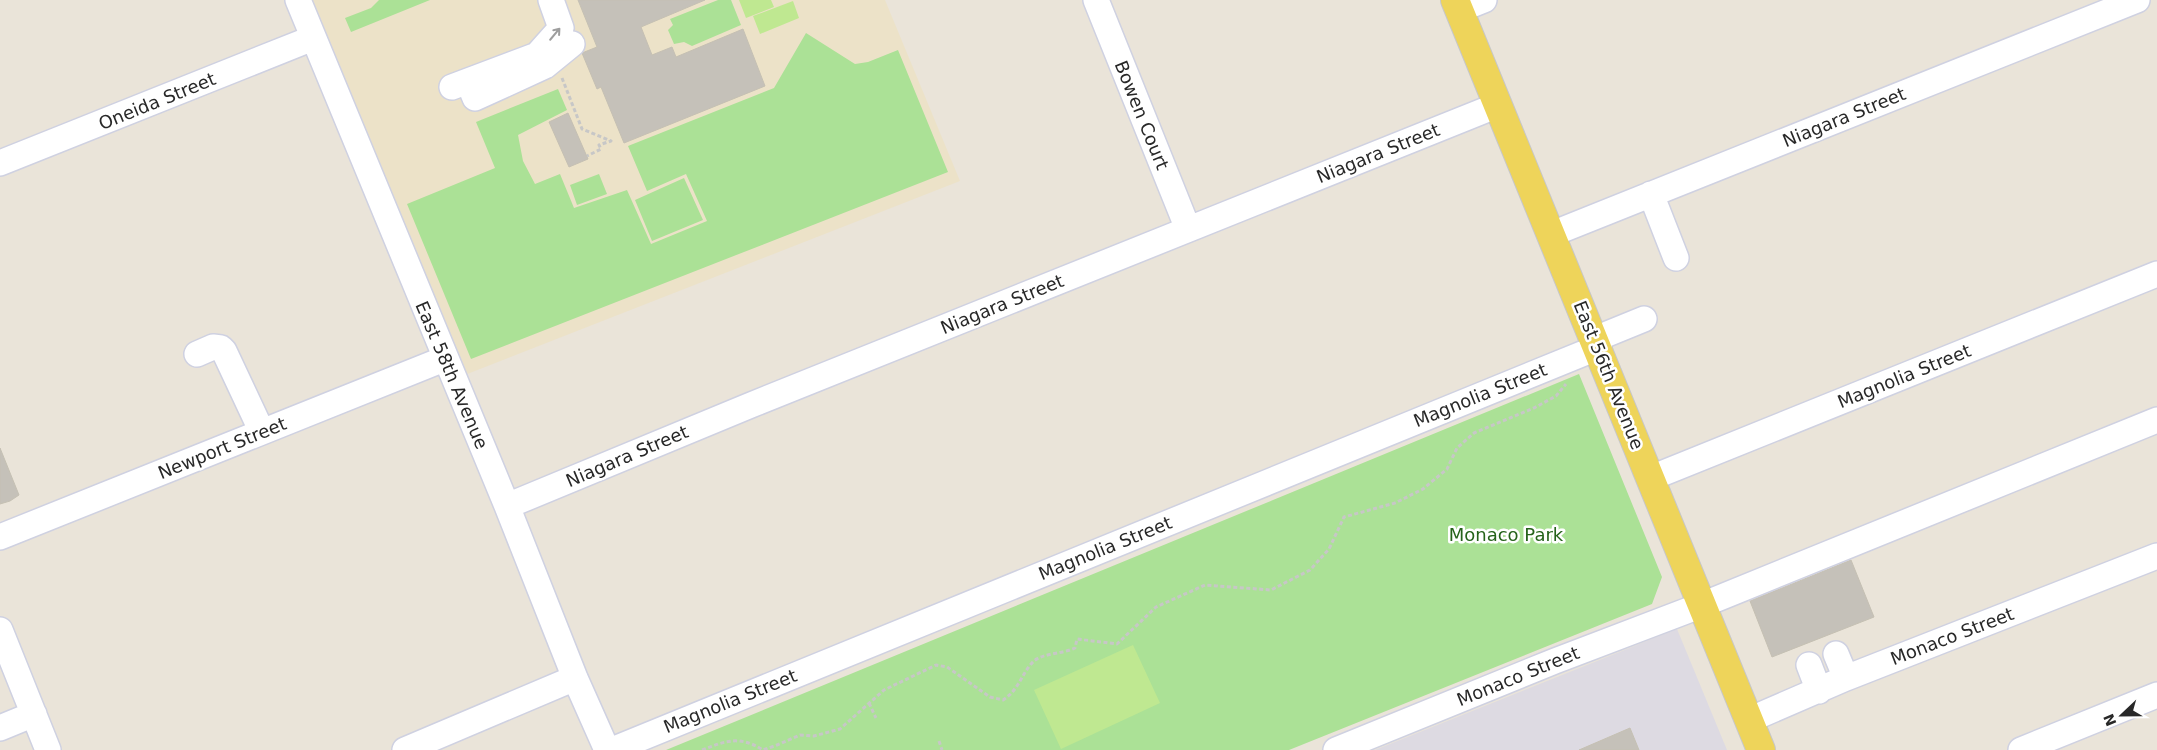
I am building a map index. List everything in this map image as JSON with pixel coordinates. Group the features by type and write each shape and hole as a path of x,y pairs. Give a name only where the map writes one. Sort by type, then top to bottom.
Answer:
{"main road":[{"name":"East 56th Avenue","path":"1466,3 1498,105 1597,343 1761,750"}],"street":[{"name":"East 58th Avenue","path":"298,0 444,359 507,506 575,678 608,750"},
{"path":"552,0 561,28 537,55 460,84 475,98 545,66 563,52"},
{"name":"Bowen Court","path":"1096,0 1188,229"},
{"name":"Niagara Street","path":"1552,234 2137,0"},
{"name":"Oneida Street","path":"0,163 313,38"},
{"name":"Niagara Street","path":"507,506 751,404 1498,105"},
{"path":"1651,194 1676,258"},
{"name":"Magnolia Street","path":"1651,478 2157,274"},
{"name":"Magnolia Street","path":"612,750 1597,343 1644,319"},
{"path":"197,354 213,347 221,348 224,351 262,432"},
{"name":"Newport Street","path":"0,537 444,359"},
{"name":"Monaco Street","path":"1336,750 1555,661 1702,605 2157,420"},
{"name":"Monaco Street","path":"1749,720 1846,678 2157,556"},
{"path":"0,630 48,750"},
{"path":"1836,654 1846,678"},
{"path":"1809,665 1819,690"},
{"path":"405,750 575,678"},
{"path":"2021,750 2157,696"},
{"path":"0,728 34,714"}],"path":[{"path":"563,52 582,128 611,141 599,145 601,149 587,156"},
{"path":"704,750 733,739 751,742 763,750 777,746 800,735 814,736 840,728 884,690 936,665 947,667 990,697 1003,700 1013,694 1035,660 1050,654 1065,653 1075,648 1077,639 1117,644 1156,607 1205,584 1271,590 1310,570 1329,549 1344,517 1395,504 1423,489 1447,469 1457,448 1474,433 1534,408 1556,396 1568,382"},
{"path":"869,703 876,718"},
{"path":"939,741 942,750"}],"shaded area":[{"path":"299,0 885,0 960,181 457,378"},
{"path":"1677,629 1727,750 1375,750"}],"green space":[{"path":"379,0 430,0 351,32 345,18 371,8"},
{"path":"718,0 731,0 741,25 692,46 684,42 674,44 668,30 673,25 670,19"},
{"path":"739,0 771,0 774,7 746,18"},
{"path":"793,1 799,18 760,34 753,16"},
{"path":"806,33 855,64 868,62 898,50 948,172 471,359 407,204 495,168 476,122 558,89 567,110 518,135 523,161 535,184 560,174 574,208 627,190 651,244 707,221 686,174 647,191 628,146 774,88"},
{"path":"599,174 607,194 577,205 570,185"},
{"path":"684,178 703,220 652,241 635,200"},
{"name":"Monaco Park","path":"1579,374 1662,577 1652,604 1289,750 666,750"},
{"path":"1133,645 1160,703 1061,749 1034,690"}],"building":[{"path":"578,0 705,0 641,27 652,55 672,47 676,57 743,29 765,86 624,143 601,87 597,89 582,53 597,47"},
{"path":"568,113 588,159 569,167 549,122"},
{"path":"0,448 19,495 10,501 0,504"},
{"path":"1851,560 1874,617 1772,657 1750,601"},
{"path":"1630,728 1639,750 1579,750"}]}
